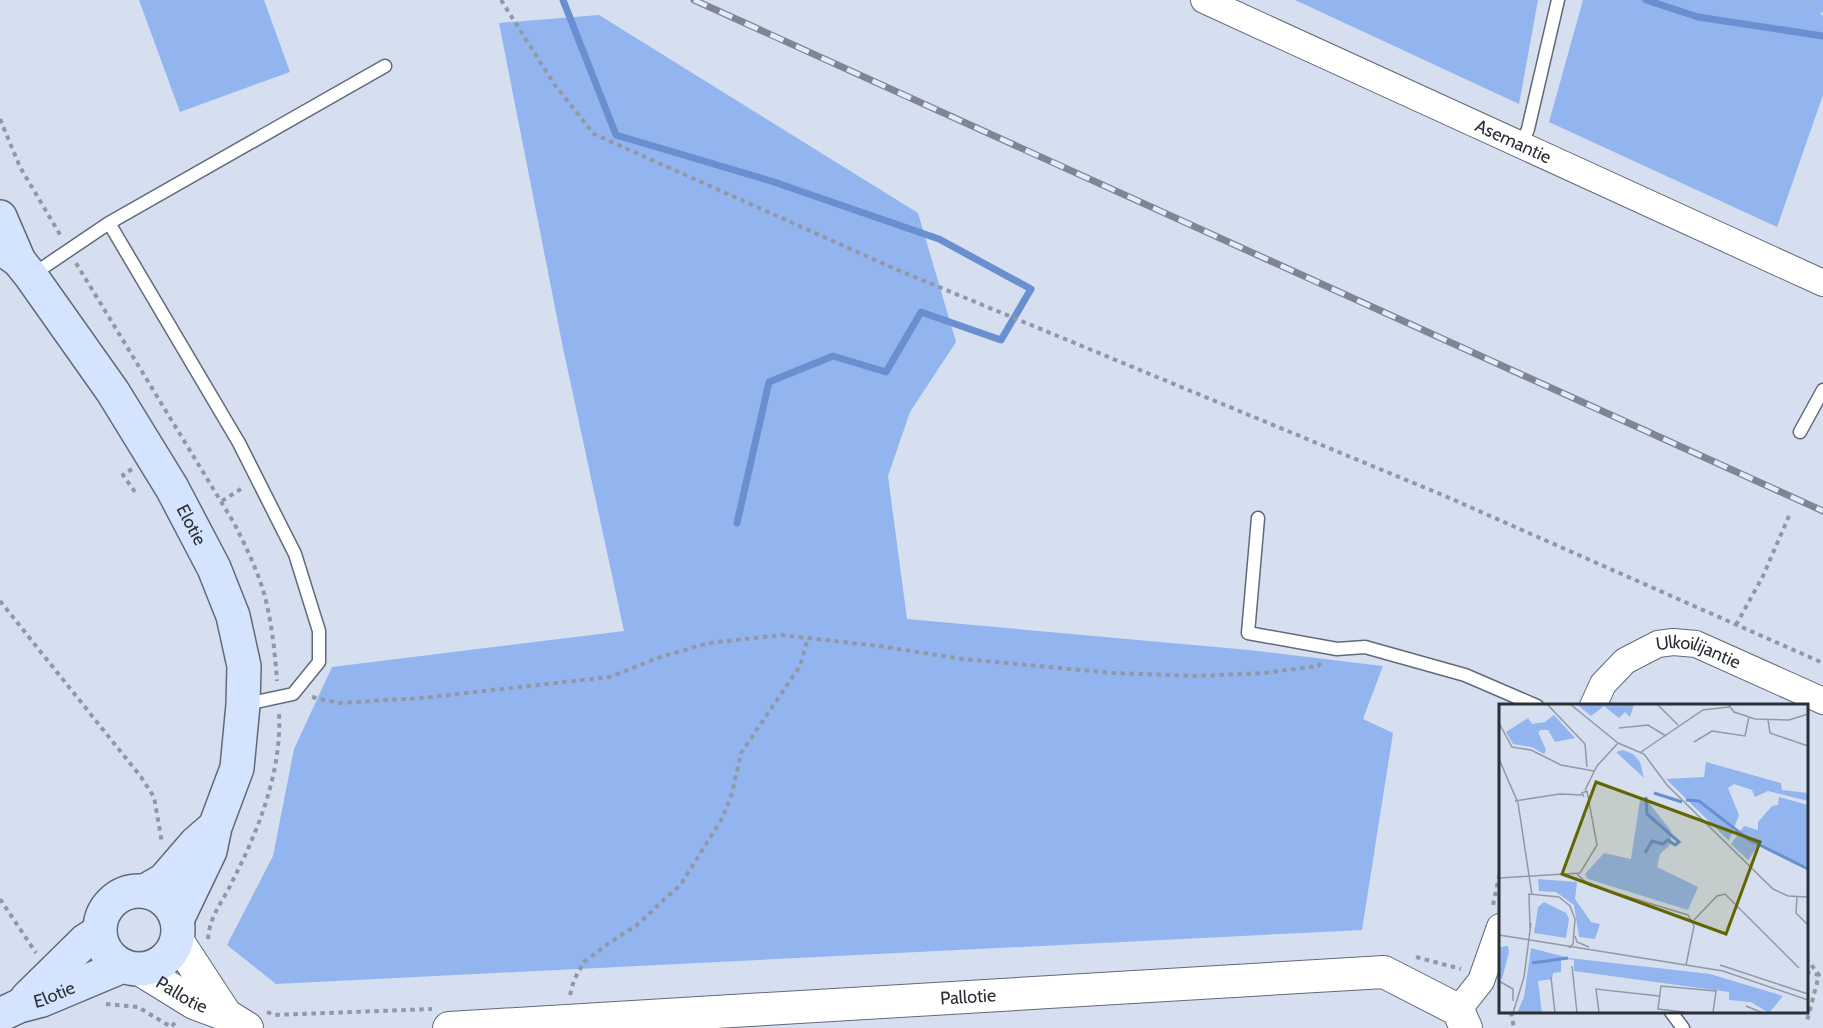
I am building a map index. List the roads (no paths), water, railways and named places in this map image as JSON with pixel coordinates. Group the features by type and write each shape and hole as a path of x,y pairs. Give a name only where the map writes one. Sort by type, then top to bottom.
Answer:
{"main road":[{"name":"Elotie","path":"0,217 17,261 113,392 172,488 209,559 233,616 244,666 237,768 215,827 187,933"},
{"name":"Elotie","path":"145,891 164,880 196,843 215,827"},
{"path":"145,891 164,900 187,933 165,959 154,966 131,967 108,955 102,945 99,932 103,914 114,899 126,892 145,891"},
{"name":"Elotie","path":"10,1010 99,932"},
{"name":"Elotie","path":"10,1010 131,967"}],"street":[{"name":"Asemantie","path":"1204,0 1823,284"},
{"name":"Ulkoilijantie","path":"1593,704 1603,684 1625,661 1658,644 1673,642 1696,644 1823,701"},
{"name":"Pallotie","path":"187,933 188,960 237,1022"},
{"path":"1462,1019 1481,981 1499,936"},
{"name":"Pallotie","path":"131,967 194,1003 237,1022"},
{"name":"Pallotie","path":"449,1028 1384,972 1462,1019"}],"lane":[{"path":"1521,146 1528,129 1558,0"},
{"path":"17,261 68,249 385,66"},
{"path":"110,223 258,479 295,554 319,631 319,662 293,694 243,705"},
{"path":"1800,432 1823,390"},
{"path":"1258,518 1248,633 1337,649 1365,647 1454,671 1535,704"},
{"path":"1672,1013 1683,1028"}],"waterway":[{"path":"563,0 616,135 771,181 939,239 1031,289 1001,340 921,312 886,372 833,356 769,382 737,523"},
{"path":"1646,0 1698,17 1823,36"}],"railway":[{"path":"694,0 1823,511"}]}
